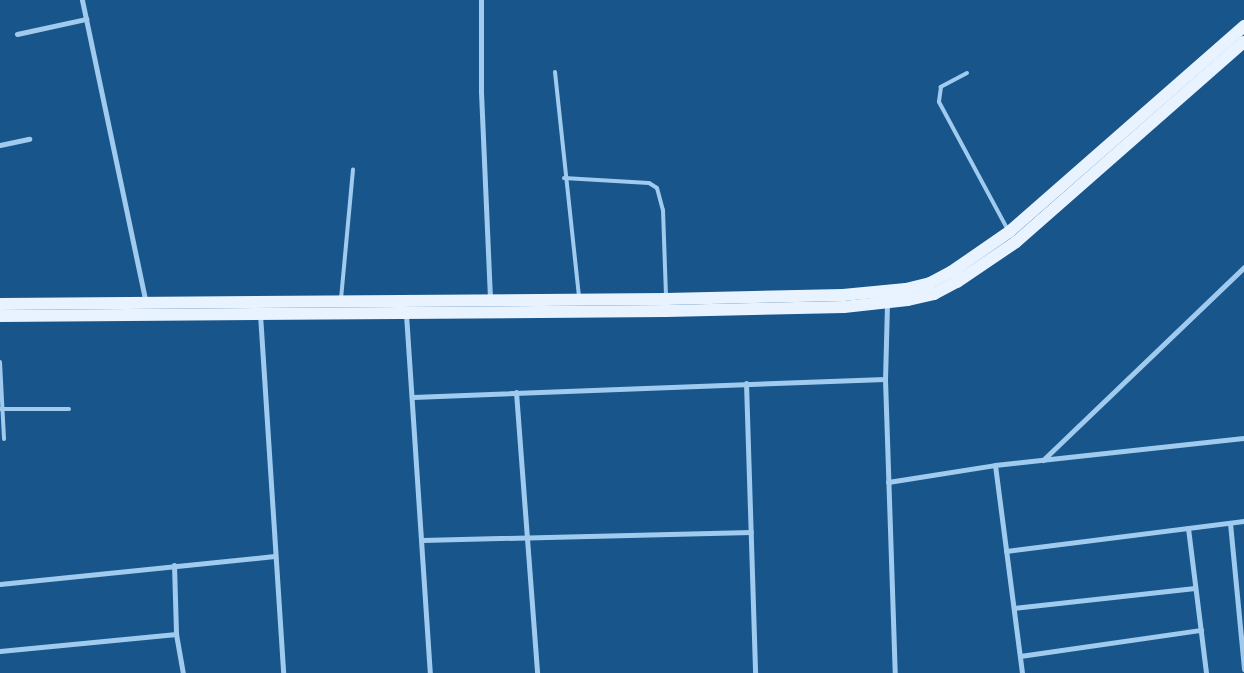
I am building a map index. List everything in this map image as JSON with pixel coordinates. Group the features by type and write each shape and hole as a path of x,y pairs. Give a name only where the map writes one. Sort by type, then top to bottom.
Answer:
{"main road":[{"path":"887,298 930,282 1009,232 1244,26"},
{"path":"0,316 259,308 666,305 887,298 934,294 1010,246 1047,217 1244,42"},
{"path":"0,304 146,303 259,308 341,302 405,307 490,300 580,300 666,305"}],"street":[{"path":"82,0 146,303"},
{"path":"481,0 481,92 490,300"},
{"path":"17,34 86,19"},
{"path":"0,145 29,139"},
{"path":"1043,460 1244,267"},
{"path":"887,298 885,379 895,673"},
{"path":"405,307 413,397 430,673"},
{"path":"259,308 283,673"},
{"path":"413,397 885,379"},
{"path":"746,383 755,673"},
{"path":"516,392 537,673"},
{"path":"888,482 994,465 1244,438"},
{"path":"994,465 1022,673"},
{"path":"1006,551 1244,521"},
{"path":"1230,523 1244,669"},
{"path":"1188,528 1206,673"},
{"path":"422,540 527,539 751,532"},
{"path":"0,584 174,564 275,556"},
{"path":"174,564 176,634 183,673"},
{"path":"1014,608 1195,588"},
{"path":"1020,656 1200,630"},
{"path":"0,651 176,634"}],"lane":[{"path":"555,72 564,178 580,300"},
{"path":"967,73 941,87 939,102 1009,232"},
{"path":"341,302 353,170"},
{"path":"564,178 649,183 657,188 663,210 666,305"},
{"path":"0,362 0,409 4,440"},
{"path":"0,409 69,409"}]}
